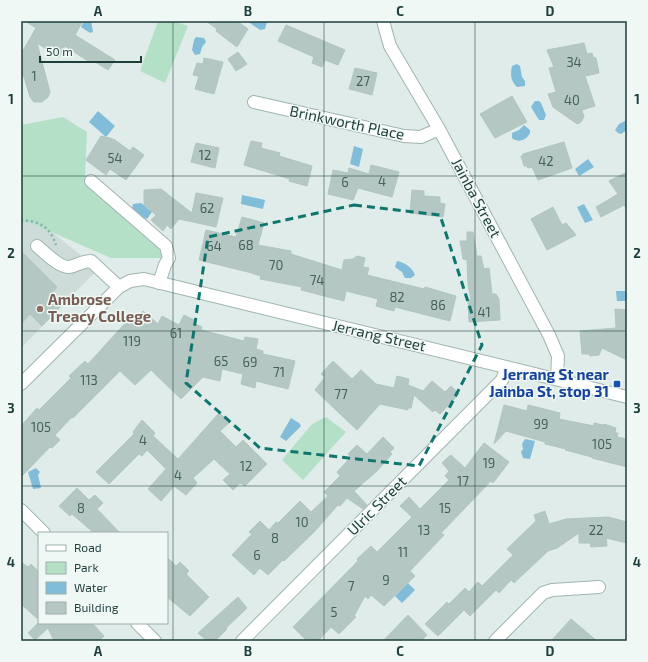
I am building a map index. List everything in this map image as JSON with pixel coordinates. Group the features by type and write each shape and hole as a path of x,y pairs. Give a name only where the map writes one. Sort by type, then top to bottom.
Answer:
{"street":[{"name":"Jainba Street","path":"383,21 390,46 439,129 549,335 558,356 557,379"},
{"name":"Brinkworth Place","path":"254,102 404,136 421,137 439,129"},
{"path":"91,181 166,246 169,258 159,282"},
{"path":"21,384 119,287 91,261 85,261 69,267 61,266 37,246"},
{"name":"Jerrang Street","path":"119,287 130,281 144,279 159,282 557,379 627,398"},
{"name":"Ulric Street","path":"242,641 502,380 507,367"},
{"path":"21,510 43,532"},
{"path":"495,641 543,593 552,590 599,586"},
{"path":"138,624 155,641"}],"path":[{"path":"21,220 34,221 48,230 54,238 56,246 56,262"}],"highlighted area":[{"path":"354,205 440,215 482,345 419,466 260,448 186,383 208,237"}],"shaded area":[{"name":"Ambrose Treacy College","path":"21,207 98,269 21,348"}],"green space":[{"path":"158,21 173,21 188,26 165,83 140,71"},
{"path":"63,117 87,132 85,178 163,245 165,258 111,258 31,223 21,221 21,125"},
{"path":"326,417 346,432 303,480 282,460 312,424"}],"water":[{"path":"84,21 91,21 93,32 90,33 81,27"},
{"path":"247,21 267,21 265,29 260,30"},
{"path":"196,37 204,38 206,42 202,47 200,54 195,55 192,50"},
{"path":"517,64 520,66 522,77 525,81 525,86 517,87 512,80 512,66"},
{"path":"535,101 539,101 541,103 546,115 544,120 539,120 531,107"},
{"path":"98,111 115,126 106,137 89,122"},
{"path":"627,120 627,130 621,134 618,133 615,130 619,124"},
{"path":"524,125 530,130 528,136 519,141 514,140 512,138 512,133 519,130"},
{"path":"354,146 363,149 359,167 350,164"},
{"path":"588,159 594,167 579,176 575,169"},
{"path":"242,195 265,200 263,209 241,204"},
{"path":"141,203 152,212 147,219 132,209 133,204"},
{"path":"584,204 593,220 585,223 577,207"},
{"path":"397,261 408,266 415,275 411,278 405,278 402,272 395,267"},
{"path":"616,291 627,291 627,301 617,301"},
{"path":"291,418 301,426 286,441 280,437"},
{"path":"525,439 535,441 530,459 523,458 521,452 523,449 522,444"},
{"path":"36,468 40,472 38,475 41,488 33,489 28,472"},
{"path":"408,583 415,590 402,603 395,596"}],"building":[{"path":"25,21 83,21 75,35 115,60 108,70 92,60 91,63 65,46 59,57 37,43 50,92 48,97 42,102 34,102 30,97 24,77 21,74 21,54 36,28"},
{"path":"206,21 237,21 248,29 237,47 216,31 217,29"},
{"path":"286,25 345,50 338,65 325,60 322,67 312,63 314,57 278,41"},
{"path":"584,43 587,54 592,53 593,57 596,58 599,73 585,76 595,106 582,110 584,117 581,122 577,124 553,107 548,94 556,92 549,68 554,67 547,50"},
{"path":"238,52 247,64 236,71 228,59"},
{"path":"204,58 223,62 214,94 195,89 199,76 193,75 197,63 203,64"},
{"path":"355,68 377,73 372,95 349,89"},
{"path":"512,96 527,122 495,138 480,114"},
{"path":"101,136 115,140 130,151 133,147 144,155 126,180 110,169 106,175 86,160"},
{"path":"251,141 262,143 261,148 280,153 279,156 312,166 307,186 289,181 290,179 244,165"},
{"path":"564,142 572,168 538,180 532,167 528,168 527,166 524,166 521,156 523,154"},
{"path":"196,143 219,148 215,168 191,162"},
{"path":"371,165 399,172 392,197 358,188 353,200 328,194 333,170 348,173 349,168 369,174"},
{"path":"627,172 627,209 624,205 601,217 596,207 618,194 609,181"},
{"path":"161,189 192,213 196,193 223,198 216,227 179,219 171,229 167,225 163,231 151,220 156,215 144,205 144,190"},
{"path":"412,190 424,191 424,196 440,197 440,203 445,204 443,217 410,213"},
{"path":"553,207 562,225 566,223 576,235 547,250 531,219"},
{"path":"242,217 264,223 258,245 291,251 291,254 342,270 344,260 353,259 357,256 365,258 363,267 369,268 367,275 424,289 425,287 456,296 450,321 395,307 394,311 376,306 378,299 346,291 344,301 301,290 302,287 260,279 261,276 199,260 206,230 236,237"},
{"path":"467,232 473,232 477,256 481,256 484,269 489,268 492,294 496,294 499,299 500,320 469,322 468,300 471,300 468,284 467,260 463,259 460,241 467,241"},
{"path":"21,251 57,287 51,294 62,305 42,326 30,314 21,324"},
{"path":"615,309 627,310 627,360 602,348 599,355 590,356 589,354 582,354 580,331 616,328"},
{"path":"143,311 158,324 162,316 179,325 184,315 196,321 195,324 202,327 201,330 244,341 245,337 258,339 256,349 263,351 263,354 295,361 288,389 256,381 255,388 241,384 243,374 222,369 220,381 203,377 181,399 151,370 135,385 120,371 55,435 60,440 52,448 50,447 21,477 21,426 37,408 39,410 71,378 69,376 85,361 88,364 129,319 133,323"},
{"path":"333,361 352,379 361,370 376,384 394,388 397,376 409,379 408,385 423,391 432,381 445,392 451,386 459,394 440,414 435,410 433,412 414,395 411,408 408,408 408,410 380,404 357,430 315,390 325,377 321,374"},
{"path":"504,405 527,411 528,405 560,413 559,419 594,426 594,423 604,424 616,428 615,433 618,433 617,437 627,439 627,467 565,450 566,449 545,444 545,442 506,431 494,444"},
{"path":"219,413 230,422 220,431 236,447 243,440 267,464 245,486 240,483 233,490 223,480 230,474 214,459 193,478 197,483 186,495 174,486 161,501 148,489 166,469 147,450 142,456 139,454 109,484 96,472 134,434 133,432 142,420 155,433 153,436 178,459"},
{"path":"383,437 394,448 390,452 392,454 377,471 354,491 367,505 363,509 347,498 340,506 338,505 314,532 268,575 260,568 254,575 232,555 252,534 249,532 260,521 269,530 300,501 311,512 328,496 324,492 340,476 337,472 351,457 348,454 357,445 367,454"},
{"path":"484,443 509,462 493,483 491,481 441,533 444,535 410,571 415,576 384,606 371,595 368,599 365,596 354,616 356,617 339,634 331,627 318,641 307,641 293,627 371,546 377,552 412,517 400,506 409,497 420,509 449,480 445,476 449,471 442,463 451,455 465,468"},
{"path":"77,488 89,500 95,495 103,503 97,509 119,532 93,532 72,514 70,516 59,506"},
{"path":"545,511 549,524 566,519 608,517 627,522 627,543 606,538 607,546 591,547 590,543 579,543 579,533 557,548 548,551 514,583 511,580 499,593 496,590 470,616 464,610 438,636 425,624 447,602 449,604 465,588 469,592 478,582 482,586 513,555 507,549 536,521 534,515"},
{"path":"168,558 176,566 180,562 189,571 186,574 209,597 190,616 168,598"},
{"path":"21,562 28,567 31,564 38,571 38,619 21,604"},
{"path":"238,597 247,608 215,641 207,641 198,633"},
{"path":"408,615 427,635 421,641 383,641"},
{"path":"571,619 597,641 551,641"},
{"path":"38,623 93,624 104,636 99,641 54,641 48,628 35,640 28,633"}],"place":[{"name":"Ambrose Treacy College","path":"40,309"},
{"name":"Jerrang St near Jainba St, stop 31","path":"617,384"}]}
